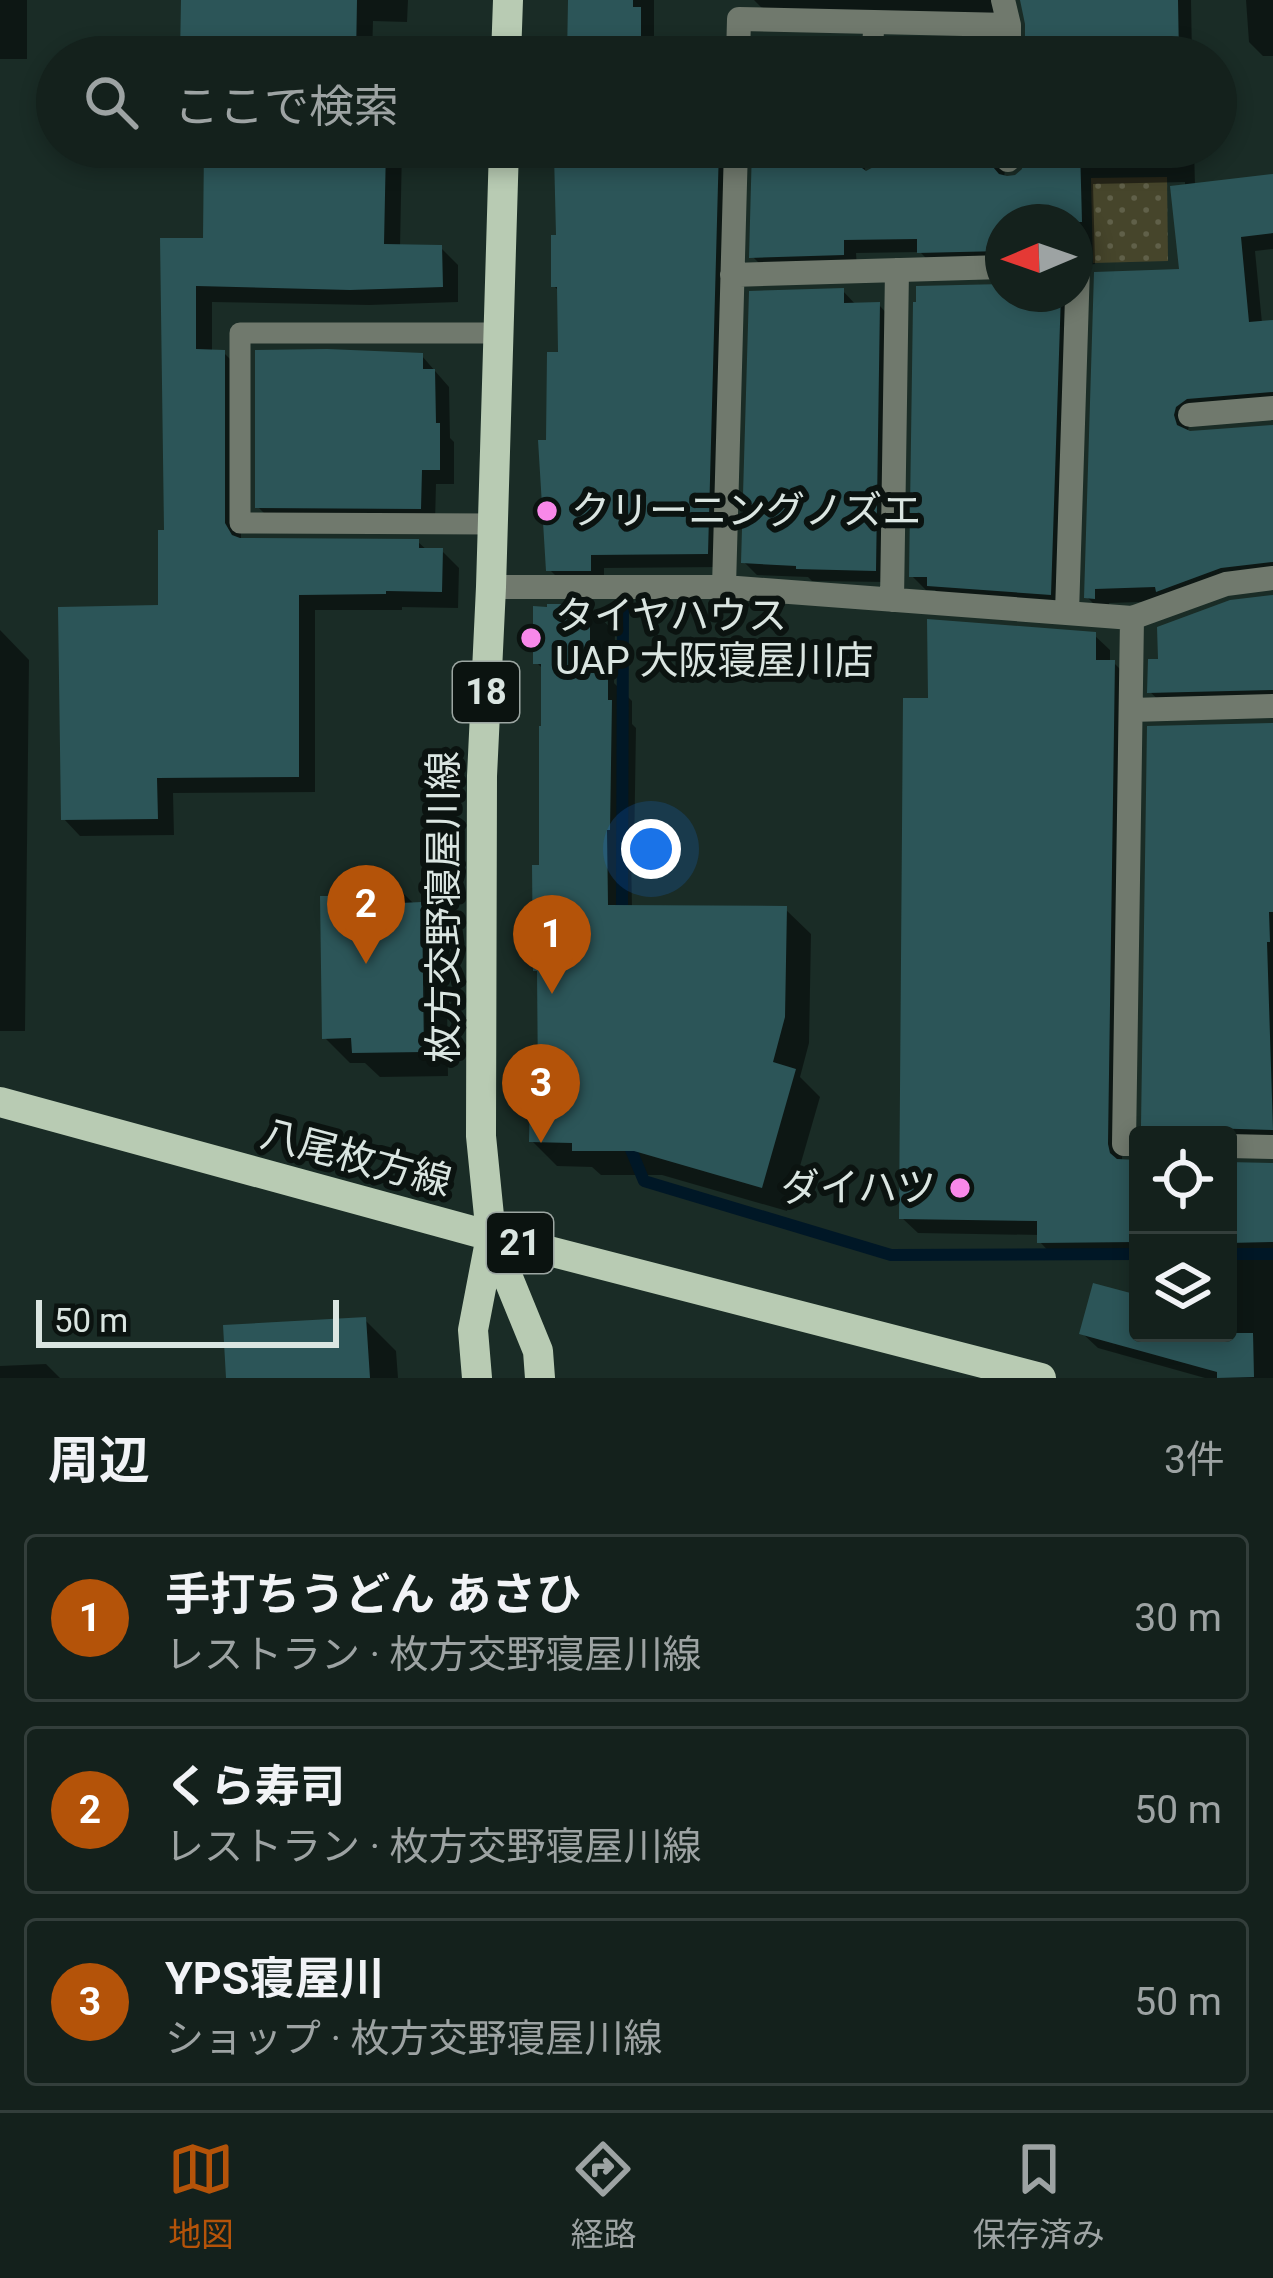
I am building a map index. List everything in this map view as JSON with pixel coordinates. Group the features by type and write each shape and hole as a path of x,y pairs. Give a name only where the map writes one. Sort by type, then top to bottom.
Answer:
{"main road":[{"path":"507,36 508,0"},
{"name":"枚方交野寝屋川線","path":"477,1378 473,1330 491,1236 481,1112 482,776 503,168"},
{"name":"八尾枚方線","path":"0,1102 491,1236 1041,1378"},
{"name":"枚方交野寝屋川線","path":"491,1236 538,1351 540,1378"}],"street":[{"path":"739,36 739,19 874,22 1006,13"},
{"path":"724,587 735,168"},
{"path":"732,275 985,268"},
{"path":"892,601 896,270"},
{"path":"1067,613 1077,312"},
{"path":"1190,415 1273,408"},
{"path":"491,587 724,587 1132,618 1226,584 1273,578"},
{"path":"1129,1144 1124,1144 1132,618"},
{"path":"1131,710 1273,706"},
{"path":"1237,1146 1273,1147"}],"lane":[{"path":"873,36 874,22"},
{"path":"493,524 240,523 240,333 499,333"}],"shaded area":[{"path":"1167,177 1168,261 1093,263 1091,178"}],"building":[{"path":"181,0 357,0 356,36 180,36"},
{"path":"568,0 633,0 633,7 641,7 641,36 567,36"},
{"path":"1020,0 1178,0 1179,36 1025,36"},
{"path":"204,168 386,168 384,244 442,245 443,287 196,286 196,349 225,350 225,523 232,535 419,539 419,548 443,548 442,592 299,595 299,777 157,778 158,819 61,820 58,607 158,605 158,530 164,530 160,238 203,238"},
{"path":"554,168 718,168 708,554 591,555 591,571 546,571 538,440 546,440 547,352 558,352 557,287 551,287 551,235 556,235"},
{"path":"751,168 994,168 1007,176 1022,168 1081,168 1082,204 985,204 985,251 917,253 917,239 844,240 844,255 749,258"},
{"path":"1273,174 1273,233 1241,237 1249,322 1273,320 1273,392 1187,399 1174,415 1177,425 1190,431 1273,425 1273,562 1221,568 1156,592 1155,587 1095,589 1095,599 1084,598 1094,272 1179,269 1170,186"},
{"path":"985,284 985,312 1060,312 1051,595 927,586 927,577 909,577 916,286"},
{"path":"844,288 844,303 880,302 876,571 741,563 749,291"},
{"path":"255,350 423,353 423,369 435,369 440,470 422,470 421,509 255,508"},
{"path":"1273,595 1273,690 1147,693 1148,659 1158,659 1157,627 1230,600"},
{"path":"590,604 590,672 608,672 608,700 612,700 608,905 787,906 785,1017 773,1062 796,1069 762,1188 634,1151 572,1151 572,1143 529,1142 530,1085 538,1085 532,865 539,865 541,726 541,664 533,664 533,606"},
{"path":"927,619 1096,632 1096,660 1115,660 1108,1144 1117,1159 1129,1160 1129,1242 1037,1243 1037,1221 899,1219 903,698 928,698"},
{"path":"1273,723 1273,912 1269,912 1267,942 1273,1130 1141,1126 1147,726"},
{"path":"400,886 400,903 422,902 424,1052 352,1053 351,1038 322,1039 320,896 337,896 337,887"},
{"path":"1237,1162 1273,1163 1273,1242 1237,1243"},
{"path":"1093,1283 1129,1293 1129,1342 1237,1342 1237,1333 1253,1333 1254,1377 1217,1378 1217,1372 1079,1334"},
{"path":"366,1317 370,1378 226,1378 223,1325"}],"waterway":[{"path":"622,917 623,600"},
{"path":"627,1140 644,1181 891,1255 1129,1254"},
{"path":"1237,1254 1273,1254"}],"place":[{"name":"クリーニングノズエ","path":"547,511"},
{"name":"タイヤハウス UAP 大阪寝屋川店","path":"531,638"},
{"name":"くら寿司","path":"366,964"},
{"name":"手打ちうどん あさひ","path":"552,994"},
{"name":"YPS寝屋川","path":"541,1143"},
{"name":"ダイハツ","path":"960,1188"}]}
